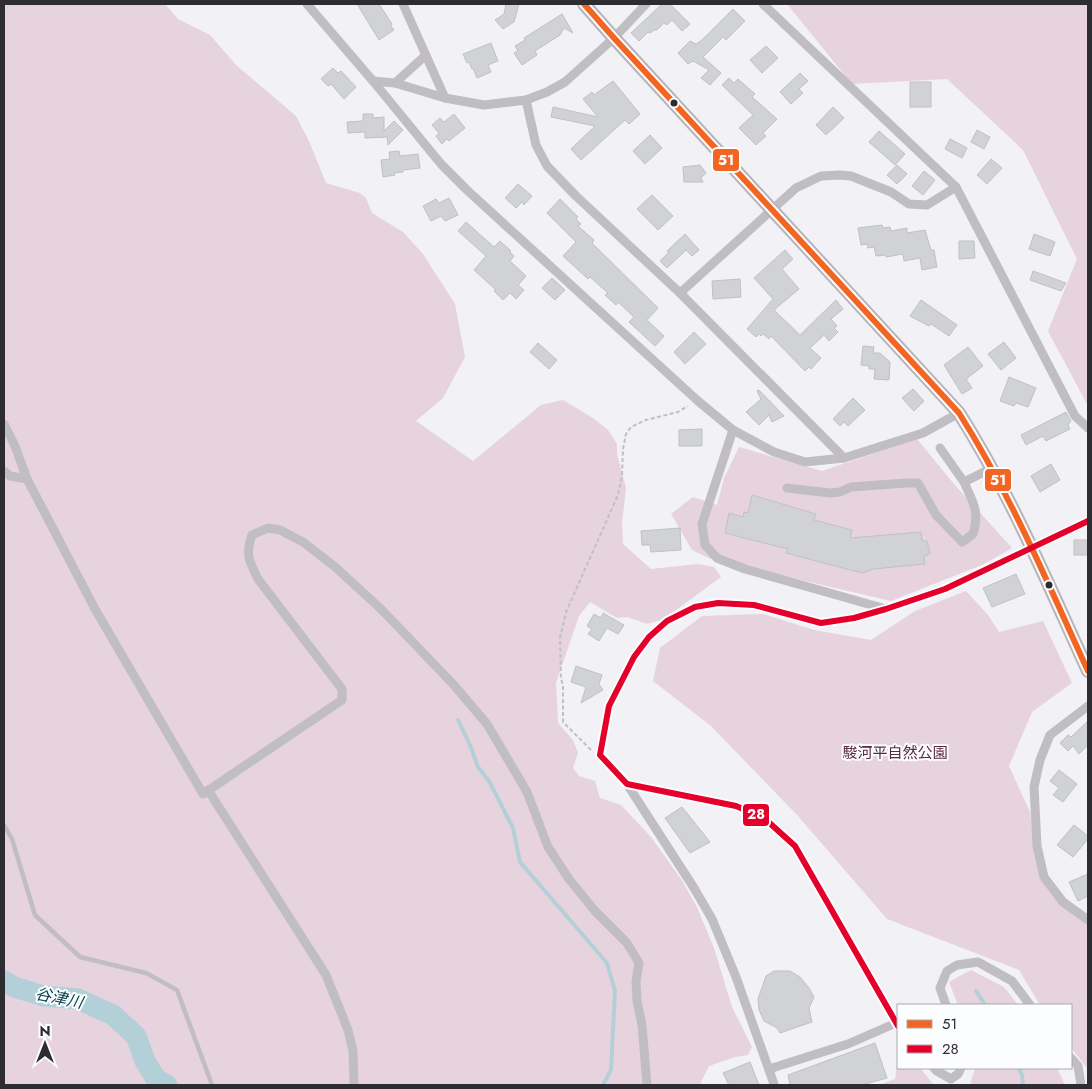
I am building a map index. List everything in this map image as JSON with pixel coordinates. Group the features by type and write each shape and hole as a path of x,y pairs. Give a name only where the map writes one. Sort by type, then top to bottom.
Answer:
{"street":[{"path":"307,4 441,164 468,191 698,401 733,430 774,452 805,462 844,458 923,434 959,413"},
{"path":"403,4 445,98"},
{"path":"584,4 959,413 992,468 1032,547 1088,671"},
{"path":"373,81 395,83 445,98 484,105 526,100 547,92 565,82 614,38 646,4"},
{"path":"763,4 956,187 1076,416 1088,428"},
{"path":"395,83 426,56"},
{"path":"526,100 536,144 548,166 576,196 680,293 844,458"},
{"path":"680,293 773,211 796,188 821,176 851,176 891,192 909,204 927,205 956,187"},
{"path":"4,424 15,446 27,479 105,626 203,794 342,700 342,689 258,579 249,561 248,548 252,535 268,528 280,530 302,542 381,609 453,684 487,724 527,792 548,847 569,879 596,911 628,943 639,963 636,981 637,1001 642,1025 647,1085"},
{"path":"733,430 702,524 704,545 717,558 745,569 886,609"},
{"path":"787,488 830,493 840,492 851,487 918,483 936,515 962,542 973,534 977,520 975,507 964,482 940,448"},
{"path":"964,482 992,468"},
{"path":"4,471 10,476 27,479"},
{"path":"774,1084 736,977 712,919 627,784 600,755 609,706 634,656 649,637 668,621 695,607 718,603 754,605 821,622 854,618 945,589 1088,522"},
{"path":"1088,706 1050,735 1040,760 1034,787 1037,846 1044,877 1063,902 1088,920"},
{"path":"627,784 736,806 764,818 789,840 795,846 811,872 897,1025 848,1044 769,1069"},
{"path":"208,790 326,974 348,1030 353,1051 354,1085"},
{"path":"946,1004 940,988 947,971 957,965 978,962 1012,981 1029,1004"},
{"path":"1072,1059 1078,1066 1081,1085"},
{"path":"935,1069 952,1082 960,1069"}],"lane":[{"path":"4,825 12,839 35,915 80,957 146,973 177,990 212,1085"}],"path":[{"path":"600,755 586,746 563,722 564,685 561,679 560,638 566,612 618,496 626,434 631,427 646,420 678,412 698,401"}],"green space":[{"path":"4,4 165,4 178,19 210,35 236,65 296,116 309,141 326,183 360,193 366,198 372,213 403,232 423,254 455,304 465,357 443,398 416,421 473,461 541,405 563,400 593,418 608,430 617,444 617,454 626,488 622,524 623,544 651,569 698,564 714,567 721,577 664,619 647,624 627,617 617,618 590,602 579,616 556,683 558,723 573,740 578,753 573,768 579,776 595,781 600,798 621,805 651,837 681,879 697,907 714,948 732,1007 752,1047 748,1055 735,1057 709,1066 701,1085 4,1085"},
{"path":"787,4 1088,4 1088,406 1048,331 1077,259 1023,150 947,79 852,84"},
{"path":"917,439 954,484 1012,548 984,564 891,601 711,559 692,550 671,514 693,497 717,505 724,478 739,447 822,471"},
{"name":"駿河平自然公園","path":"966,591 988,615 999,632 1043,621 1072,683 1032,712 1009,766 1030,812 1034,849 1061,904 1087,924 1088,1069 1072,1049 1072,1004 1039,1004 1019,970 887,919 798,816 711,726 653,681 660,648 702,616 763,614 814,630 871,640 915,611"},
{"path":"971,970 1004,987 1017,1004 958,1004 949,982"},
{"path":"897,1066 897,1069 921,1069 934,1085 879,1085 895,1079"},
{"path":"975,1069 1057,1069 1065,1085 970,1085"}],"building":[{"path":"357,4 379,4 394,30 379,40"},
{"path":"506,4 519,4 514,22 503,29 495,20 504,14"},
{"path":"662,4 670,4 690,24 682,31 672,20 667,25 664,23 657,30 648,32 639,41 631,33"},
{"path":"733,9 745,21 726,40 723,37 703,57 721,73 710,85 701,78 709,70 693,61 688,64 678,53 690,41 696,44 702,40"},
{"path":"562,14 573,33 564,28 560,35 535,51 537,55 522,65 514,53 518,51 515,46 525,40 524,38"},
{"path":"491,43 498,61 488,65 491,72 477,78 473,68 469,62 467,63 463,54"},
{"path":"766,46 778,58 762,73 750,60"},
{"path":"333,68 338,73 341,71 356,87 344,99 331,84 328,86 321,79"},
{"path":"800,73 808,81 799,89 803,93 791,104 780,92"},
{"path":"729,78 734,83 738,79 755,94 752,97 777,119 763,133 766,136 756,145 739,128 753,115 722,85"},
{"path":"613,81 640,114 629,124 625,120 581,160 571,149 595,126 551,117 553,107 598,117 583,99 592,92 594,95"},
{"path":"910,82 931,82 931,107 910,107"},
{"path":"833,107 844,118 826,135 816,125"},
{"path":"363,114 373,114 373,118 384,117 384,131 394,121 403,130 388,145 387,137 365,138 365,132 348,133 347,122 363,121"},
{"path":"454,114 465,128 449,141 447,139 442,144 436,136 439,133 432,125 440,118 444,122"},
{"path":"977,130 990,137 984,149 971,142"},
{"path":"879,131 905,154 895,165 869,142"},
{"path":"650,135 662,148 645,164 633,151"},
{"path":"950,139 967,148 962,158 945,149"},
{"path":"399,151 400,156 418,154 420,168 403,170 403,172 394,173 395,175 383,177 381,160 390,159 389,152"},
{"path":"991,159 1002,168 987,184 977,175"},
{"path":"700,165 706,173 701,178 703,182 684,182 683,167"},
{"path":"897,165 907,174 897,184 887,175"},
{"path":"924,171 935,180 923,195 912,186"},
{"path":"518,184 532,196 524,205 522,202 516,208 505,198"},
{"path":"652,195 673,216 658,230 637,209"},
{"path":"449,198 458,215 445,221 441,216 431,221 423,206 436,199 439,203"},
{"path":"560,199 578,217 576,219 581,224 578,226 594,240 592,243 658,308 647,320 664,336 655,346 629,322 634,317 618,302 616,305 605,295 608,293 590,277 588,279 563,256 576,242 547,213"},
{"path":"466,222 494,247 500,241 511,251 514,256 510,261 526,276 518,285 524,290 516,299 510,293 503,300 494,291 496,290 474,270 486,256 458,231"},
{"path":"882,225 883,228 890,227 891,231 907,228 907,233 925,230 931,250 934,250 937,267 922,270 920,258 904,261 903,254 886,257 886,255 876,256 874,247 868,248 867,244 861,245 858,228"},
{"path":"685,234 699,250 692,256 686,250 667,268 660,261 669,252 667,251"},
{"path":"1034,234 1055,242 1050,256 1029,249"},
{"path":"959,241 974,241 975,258 959,259"},
{"path":"785,250 793,259 782,269 799,289 774,310 800,335 836,300 843,309 831,319 837,326 834,328 838,332 829,341 824,335 810,348 821,358 811,369 809,367 805,371 771,336 769,339 763,334 761,336 759,334 756,337 747,329 773,299 754,278"},
{"path":"1033,271 1066,283 1061,291 1030,280"},
{"path":"552,278 565,290 555,300 542,288"},
{"path":"740,279 741,297 713,299 712,281"},
{"path":"921,300 957,325 949,336 931,324 929,326 910,316"},
{"path":"694,332 706,344 685,364 674,352"},
{"path":"1004,342 1016,358 1001,370 988,354"},
{"path":"538,343 557,360 549,369 530,352"},
{"path":"863,346 874,347 873,353 880,353 890,362 889,380 874,379 875,369 869,369 869,366 861,365"},
{"path":"968,347 983,366 966,379 972,388 962,394 944,365"},
{"path":"1009,377 1036,388 1028,407 1016,403 1014,406 1000,401"},
{"path":"913,389 924,401 914,411 902,398"},
{"path":"759,390 784,416 772,422 769,415 759,425 746,412 761,399 757,391"},
{"path":"853,398 865,410 848,426 844,422 840,426 833,419"},
{"path":"1066,412 1071,421 1068,425 1070,429 1046,441 1043,436 1026,445 1021,435"},
{"path":"702,429 702,446 679,446 679,430"},
{"path":"1051,464 1060,480 1040,492 1031,476"},
{"path":"752,495 816,514 814,520 852,530 850,538 921,532 922,541 927,541 930,554 924,556 925,564 873,569 862,573 786,553 788,549 725,533 729,513 743,517 744,512 748,513"},
{"path":"680,528 681,550 651,552 650,545 642,545 641,531"},
{"path":"1074,540 1088,540 1088,555 1074,555"},
{"path":"1016,574 1025,594 992,607 983,588"},
{"path":"603,613 624,625 618,634 607,628 599,641 588,634 592,629 587,626 594,614 601,618"},
{"path":"576,666 602,675 599,684 603,690 581,703 586,687 571,682"},
{"path":"1088,721 1088,745 1079,754 1073,746 1068,751 1060,743 1068,735 1071,737"},
{"path":"1059,770 1077,784 1063,802 1053,795 1059,788 1050,781"},
{"path":"682,807 710,842 690,853 665,818"},
{"path":"1074,825 1088,836 1088,839 1073,857 1057,845"},
{"path":"1088,874 1088,896 1078,901 1069,882"},
{"path":"774,971 790,971 800,977 809,988 814,997 809,1008 812,1022 780,1033 777,1028 764,1021 759,1010 758,999 766,976"},
{"path":"875,1043 887,1078 862,1085 790,1085 788,1075"},
{"path":"750,1062 759,1085 729,1085 723,1073"}],"waterway":[{"path":"458,720 478,767 489,781 513,828 520,862 607,963 615,991 611,1070 603,1085"},
{"name":"谷津川","path":"4,981 14,987 44,996 78,999 113,1015 136,1036 145,1061 156,1079 167,1085"},
{"path":"976,991 984,1004"},
{"path":"1019,1069 1023,1085"}],"transit line":[{"name":"51","path":"584,4 959,413 1012,508 1088,671"},
{"name":"28","path":"897,1024 795,846 764,818 736,806 627,784 600,755 609,706 634,657 649,637 667,621 695,607 718,603 754,605 821,623 854,618 945,589 1088,521"}]}
